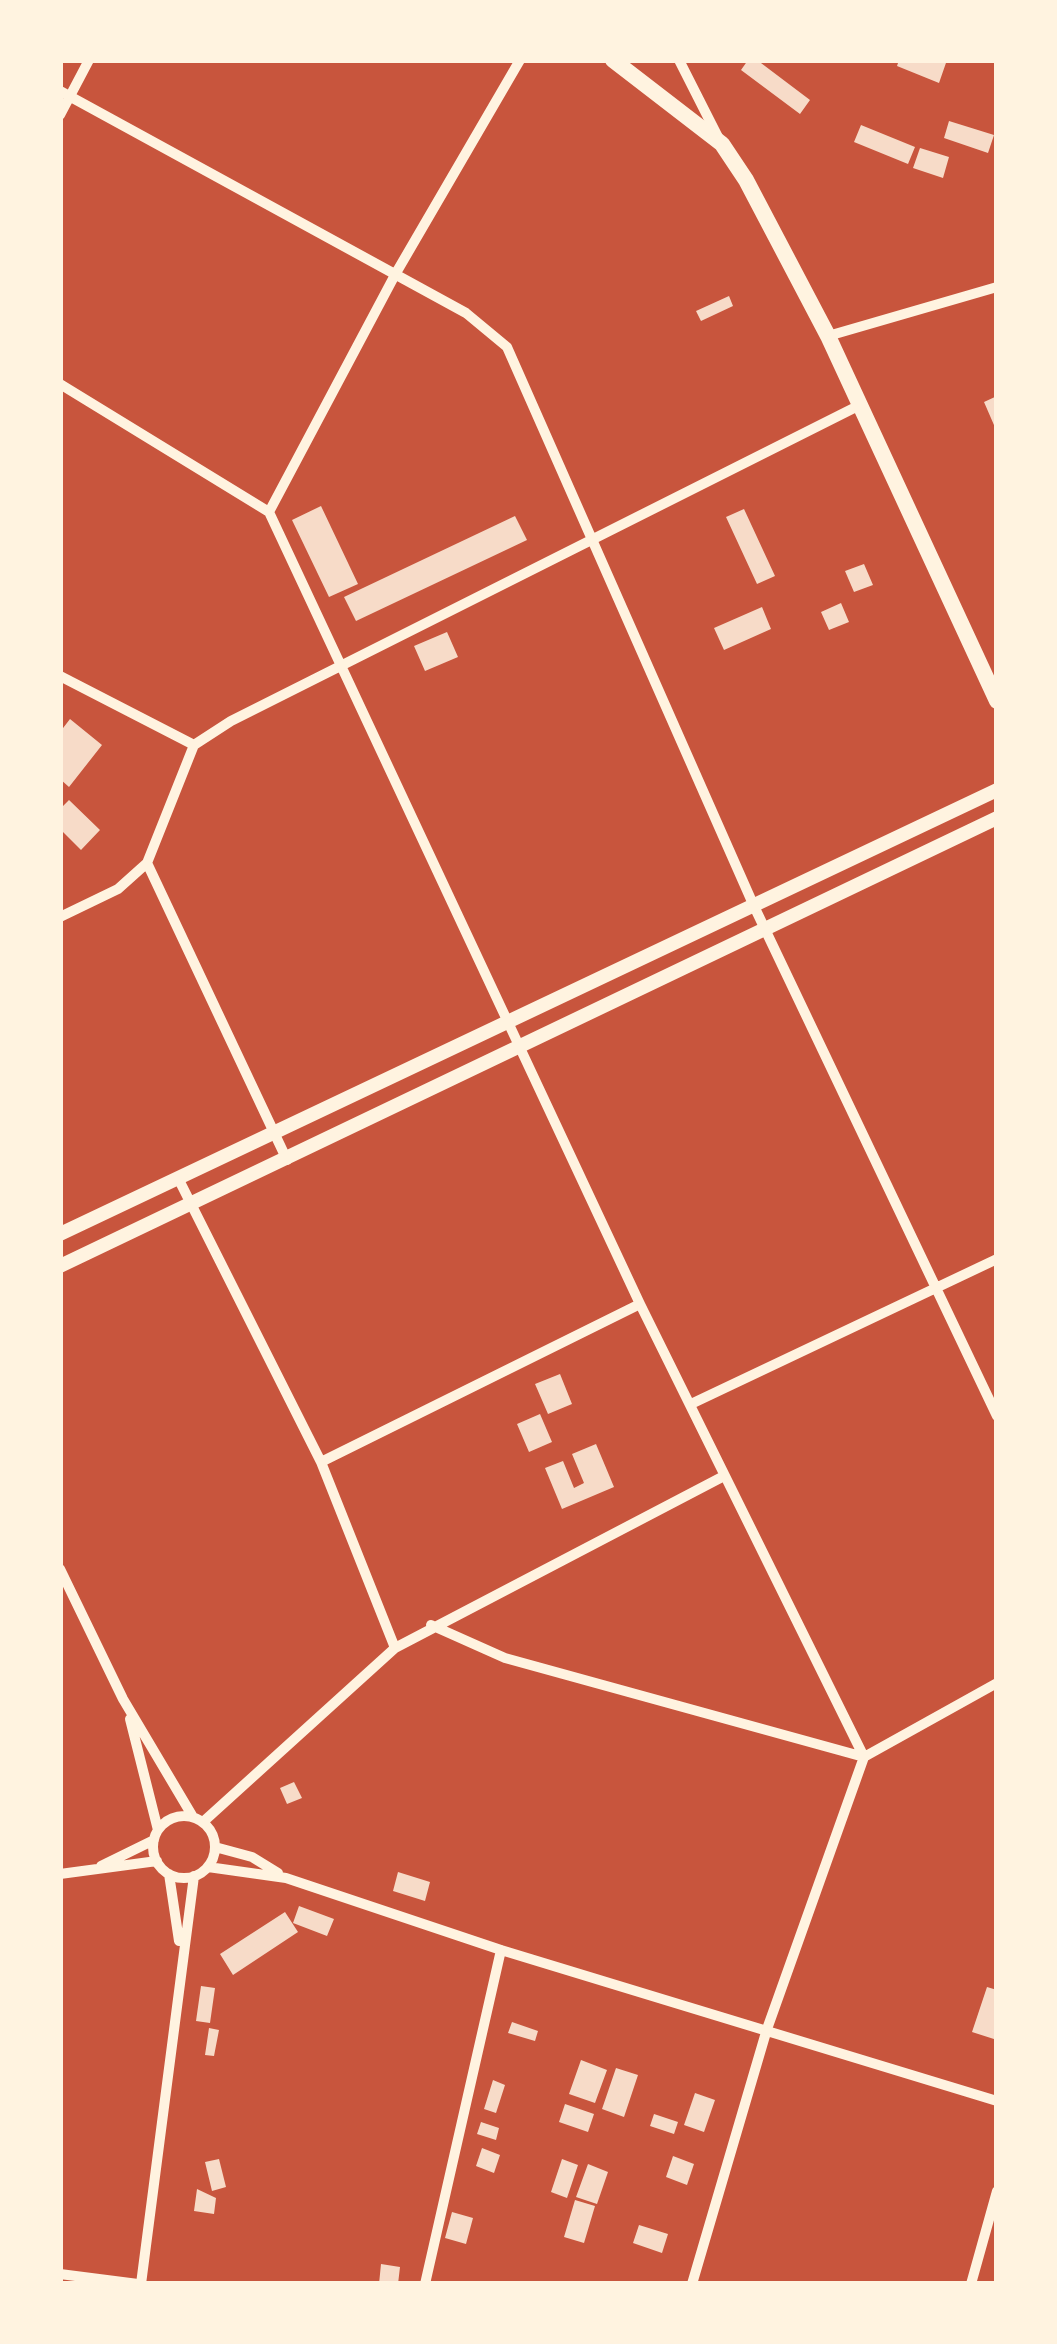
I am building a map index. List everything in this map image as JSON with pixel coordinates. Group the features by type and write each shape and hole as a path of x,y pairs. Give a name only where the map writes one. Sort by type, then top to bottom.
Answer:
{"main road":[{"path":"613,60 722,144 828,336 997,701"}],"street":[{"path":"60,115 65,94 89,60"},
{"path":"269,512 396,273 520,60"},
{"path":"679,60 722,144"},
{"path":"65,94 466,313 507,347 752,904 997,1417"},
{"path":"828,336 997,286"},
{"path":"60,384 269,512 338,665 512,1021 640,1304 864,1757"},
{"path":"60,917 118,889 147,863 194,745 338,665 858,406"},
{"path":"60,676 194,745"},
{"path":"60,1234 997,790"},
{"path":"60,1266 767,933 997,818"},
{"path":"147,863 287,1160"},
{"path":"178,1178 321,1462 395,1648"},
{"path":"691,1404 997,1259"},
{"path":"321,1462 640,1304"},
{"path":"198,1820 395,1648 431,1625 724,1476"},
{"path":"60,1569 123,1699 215,1846 252,1857 286,1878"},
{"path":"431,1625 505,1658 864,1757"},
{"path":"692,2284 767,2029 864,1757 997,1683"},
{"path":"123,1699 156,1836 157,1861 169,1874 180,1957"},
{"path":"98,1868 156,1836 179,1816 198,1820"},
{"path":"169,1874 194,1876 208,1867 215,1846"},
{"path":"60,1874 157,1861"},
{"path":"208,1867 286,1878 501,1950 997,2101"},
{"path":"60,2274 139,2284 194,1876"},
{"path":"425,2284 501,1950"},
{"path":"971,2284 997,2191"}],"building":[{"path":"748,60 757,60 810,100 800,114 741,70"},
{"path":"899,60 947,60 939,83 897,66"},
{"path":"949,121 994,135 988,153 944,138"},
{"path":"861,125 915,147 908,164 854,142"},
{"path":"920,148 949,157 943,178 913,168"},
{"path":"729,296 733,306 701,321 696,311"},
{"path":"997,396 997,432 984,402"},
{"path":"321,506 358,584 329,597 292,520"},
{"path":"744,509 775,576 757,584 726,517"},
{"path":"515,516 527,540 356,621 344,597"},
{"path":"864,564 873,585 854,592 845,571"},
{"path":"841,603 849,622 829,630 821,612"},
{"path":"762,607 771,629 724,650 714,628"},
{"path":"447,632 458,657 425,671 414,646"},
{"path":"70,719 102,745 69,787 60,779 60,732"},
{"path":"69,800 100,830 81,850 60,829 60,809"},
{"path":"560,1374 572,1404 548,1414 535,1384"},
{"path":"540,1414 552,1442 529,1452 517,1424"},
{"path":"596,1444 614,1487 562,1509 545,1468 563,1461 574,1488 584,1483 572,1454"},
{"path":"294,1782 302,1798 287,1804 280,1788"},
{"path":"398,1872 430,1882 425,1901 393,1891"},
{"path":"299,1906 334,1919 327,1936 293,1923"},
{"path":"285,1912 298,1932 233,1975 220,1954"},
{"path":"201,1986 215,1988 210,2023 196,2021"},
{"path":"987,1987 997,1990 997,2040 972,2032"},
{"path":"512,2022 538,2031 535,2041 508,2033"},
{"path":"209,2028 219,2030 214,2056 205,2055"},
{"path":"581,2060 607,2070 595,2103 569,2094"},
{"path":"616,2068 638,2075 624,2117 602,2109"},
{"path":"493,2080 505,2085 496,2113 484,2109"},
{"path":"695,2093 715,2100 704,2132 684,2125"},
{"path":"565,2104 594,2114 588,2132 559,2122"},
{"path":"654,2114 678,2122 674,2134 650,2126"},
{"path":"481,2122 499,2128 496,2140 477,2134"},
{"path":"482,2148 500,2155 494,2173 476,2166"},
{"path":"673,2156 694,2164 687,2185 666,2177"},
{"path":"219,2159 226,2187 212,2191 205,2162"},
{"path":"562,2159 578,2165 567,2198 551,2192"},
{"path":"588,2164 608,2172 597,2204 576,2197"},
{"path":"197,2189 216,2198 214,2214 194,2211"},
{"path":"575,2200 595,2206 584,2243 564,2237"},
{"path":"452,2212 473,2218 466,2244 445,2238"},
{"path":"639,2225 668,2234 662,2253 633,2243"},
{"path":"381,2264 400,2267 398,2284 379,2284"}]}
